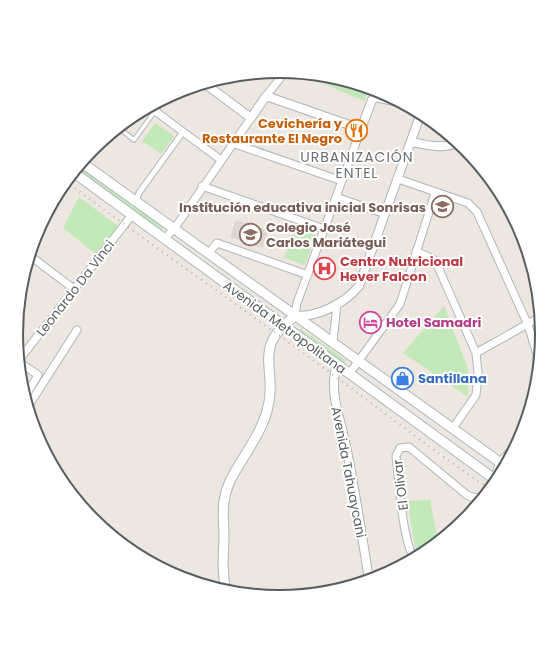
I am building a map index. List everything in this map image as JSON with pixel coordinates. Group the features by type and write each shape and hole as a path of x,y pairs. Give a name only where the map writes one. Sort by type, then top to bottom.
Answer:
{"main road":[{"name":"Avenida Metropolitana","path":"86,166 501,462"},
{"name":"Avenida Metropolitana","path":"78,176 283,325 489,479"},
{"path":"224,584 222,572 224,538 222,510 224,496 230,480 261,426 267,411 271,391 267,356 270,343 283,325 295,316"}],"street":[{"path":"164,238 174,229 232,143 280,78"},
{"path":"209,87 251,118"},
{"path":"266,96 361,129"},
{"path":"379,98 375,97 372,100 297,304 295,316 306,316 337,304 354,292 359,286 419,120"},
{"path":"155,111 221,160"},
{"path":"136,201 139,193 183,132"},
{"path":"411,142 436,146 452,145"},
{"path":"232,143 342,181"},
{"path":"398,179 435,193 468,203 474,207 528,326 534,348"},
{"path":"202,186 324,229"},
{"path":"349,374 400,304 435,193"},
{"path":"336,197 385,214"},
{"name":"Leonardo Da Vinci","path":"24,354 132,215"},
{"path":"208,254 217,244 308,275"},
{"path":"416,251 435,260 476,353 478,373 476,395 453,428"},
{"path":"34,259 74,289"},
{"path":"333,342 337,304"},
{"path":"476,353 534,321"},
{"path":"32,400 77,330"},
{"path":"25,365 38,375 30,389"},
{"name":"Avenida Tahuaycani","path":"336,365 333,375 336,399 346,445 368,573"},
{"name":"El Olivar","path":"412,552 406,532 396,456 400,448 409,448 467,495 474,498"}],"lane":[{"path":"122,131 134,140 155,111"}],"shaded area":[{"name":"Colegio José Carlos Mariátegui","path":"236,220 269,231 263,248 230,237"}],"green space":[{"path":"326,82 329,82 367,93 364,101 325,84"},
{"path":"155,123 174,136 161,154 142,141"},
{"path":"84,169 164,226 160,231 81,172"},
{"path":"79,197 118,226 97,255 63,228"},
{"path":"295,226 316,233 305,265 284,258"},
{"path":"444,306 468,369 468,397 403,353"},
{"path":"301,329 346,360 344,364 297,333"},
{"path":"430,500 437,536 416,549 407,501"}],"railway":[{"path":"71,185 485,485"}],"place":[{"name":"Cevichería y Restaurante El Negro","path":"357,130"},
{"name":"Institución educativa inicial Sonrisas","path":"442,207"},
{"name":"Colegio José Carlos Mariátegui","path":"250,234"},
{"name":"Centro Nutricional Hever Falcon","path":"324,268"},
{"name":"Hotel Samadri","path":"370,322"},
{"name":"Santillana","path":"403,378"}],"district":[{"name":"URBANIZACIÓN ENTEL","path":"357,166"}]}
